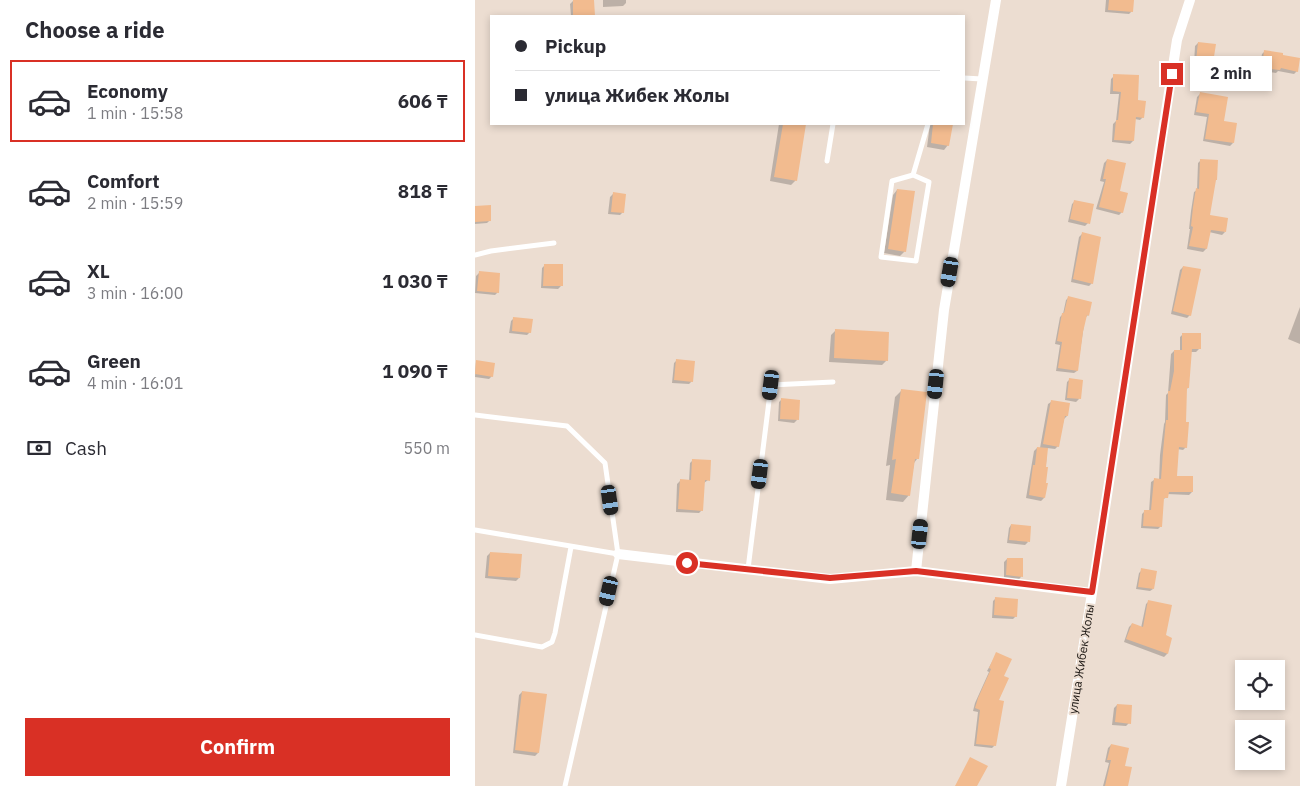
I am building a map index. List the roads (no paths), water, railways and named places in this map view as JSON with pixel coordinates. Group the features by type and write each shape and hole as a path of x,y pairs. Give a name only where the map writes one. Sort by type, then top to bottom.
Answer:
{"street":[{"path":"916,571 944,310 996,0"},
{"name":"улица Жибек Жолы","path":"1061,786 1177,40 1189,0"},
{"path":"618,554 830,578 916,571 1092,592"}],"lane":[{"path":"965,78 983,79"},
{"path":"827,161 833,125"},
{"path":"913,175 928,125"},
{"path":"913,175 929,182 916,261 881,258 892,181 913,175"},
{"path":"475,255 491,251 554,243"},
{"path":"748,570 771,385 833,382"},
{"path":"475,415 567,426 605,463 618,554 565,786"},
{"path":"475,530 618,554"},
{"path":"475,635 542,647 551,642 555,634 571,547"}]}
